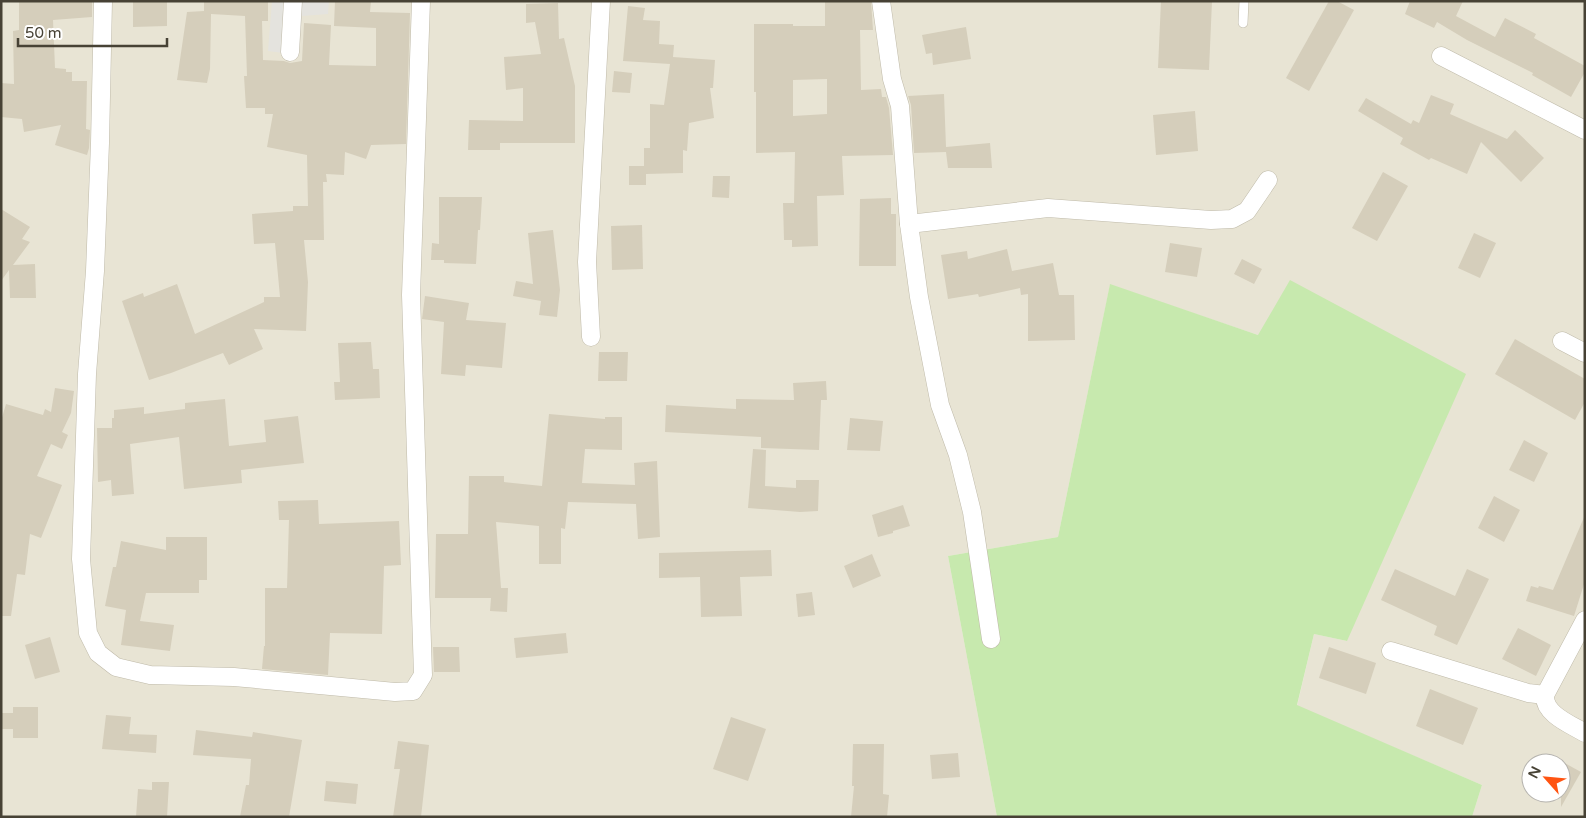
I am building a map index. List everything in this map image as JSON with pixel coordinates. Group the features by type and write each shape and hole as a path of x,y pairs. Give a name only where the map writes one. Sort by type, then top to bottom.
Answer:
{"street":[{"path":"104,1 97,222 94,291 87,374 81,558 88,633 98,654 116,667 150,675 234,677 395,692 412,691 423,675 411,295 421,1"},
{"path":"290,52 293,1"},
{"path":"591,336 587,262 601,1"},
{"path":"881,1 892,79 900,106 909,224 919,297 940,405 958,455 972,512 991,639"},
{"path":"1441,56 1585,130"},
{"path":"909,224 1048,208 1211,220 1232,219 1247,211 1268,180"},
{"path":"1562,341 1585,353"},
{"path":"1585,620 1545,695 1547,705 1553,713 1585,733"},
{"path":"1391,651 1528,694 1545,695"}],"lane":[{"path":"1243,23 1244,1"}],"shaded area":[{"path":"1,1 1585,1 1585,817 1472,817 1482,785 1297,706 1314,634 1347,641 1258,335 1110,285 1058,537 948,556 997,817 1,817"},
{"path":"272,1 329,1 328,14 302,16 298,55 268,51"}],"green space":[{"path":"1290,280 1466,374 1347,641 1314,634 1297,705 1482,785 1472,817 997,817 948,556 1058,537 1110,284 1258,335"}],"building":[{"path":"19,1 92,1 92,17 53,20 55,68 66,69 66,72 72,72 72,81 87,81 86,129 90,130 87,155 55,145 61,125 24,132 22,119 1,117 1,83 14,84 13,31 19,30"},
{"path":"133,1 167,1 167,26 133,27"},
{"path":"204,1 268,1 268,21 262,21 263,60 290,63 302,61 304,23 331,25 329,65 376,66 376,28 334,26 335,1 371,1 370,12 410,13 406,144 371,145 366,159 345,152 344,175 326,174 327,182 323,182 324,240 304,240 308,282 306,331 254,329 263,349 229,365 223,353 149,380 122,301 143,293 144,297 177,284 195,334 264,302 264,297 280,297 275,243 254,244 252,214 293,211 293,206 308,206 307,155 267,147 273,114 265,114 265,108 246,108 244,76 247,76 245,16 211,14 210,69 207,83 177,80 187,12 204,11"},
{"path":"825,1 871,1 873,30 860,30 861,90 881,89 882,97 886,97 889,108 893,155 842,156 844,195 817,196 818,246 792,247 792,240 784,240 783,203 794,203 795,152 756,153 754,24 825,26","holes":["827,79 827,114 793,116 793,80"]},
{"path":"1161,1 1212,1 1209,70 1158,68"},
{"path":"1329,1 1337,1 1354,10 1309,91 1286,78"},
{"path":"1410,1 1463,1 1456,16 1495,37 1505,18 1536,34 1534,38 1585,66 1585,72 1571,97 1532,75 1533,73 1467,40 1437,22 1434,28 1405,14"},
{"path":"558,3 559,39 564,38 575,86 575,143 500,143 500,150 468,150 469,120 523,121 523,88 506,90 504,57 541,54 535,22 526,23 526,4"},
{"path":"628,6 645,8 643,20 660,21 659,44 674,45 673,57 715,60 713,88 710,88 714,118 689,123 687,151 683,150 683,173 646,174 646,185 629,185 629,166 644,166 644,148 650,148 650,104 664,105 670,64 623,61"},
{"path":"966,27 971,59 933,65 932,53 926,54 922,35"},
{"path":"614,71 632,73 630,93 612,92"},
{"path":"944,94 946,147 990,143 992,168 948,168 946,152 914,153 911,105 908,96"},
{"path":"1431,95 1454,104 1450,114 1507,139 1515,130 1544,158 1521,182 1481,142 1467,174 1431,158 1429,160 1400,144 1403,138 1358,111 1366,98 1411,124 1413,120 1419,123"},
{"path":"1195,111 1198,151 1156,155 1153,115"},
{"path":"1383,172 1408,186 1377,241 1352,228"},
{"path":"713,176 730,176 729,198 712,197"},
{"path":"439,197 482,197 476,264 444,263 444,260 431,260 432,243 439,244"},
{"path":"891,198 891,214 896,214 896,266 859,266 860,199"},
{"path":"1,209 30,227 22,239 30,242 13,265 35,264 36,298 10,298 9,270 1,281"},
{"path":"642,225 643,269 612,270 611,226"},
{"path":"553,230 560,290 557,317 539,315 541,301 513,296 516,281 533,284 528,233"},
{"path":"1474,233 1496,243 1480,278 1458,268"},
{"path":"1170,243 1202,248 1197,277 1165,272"},
{"path":"1007,249 1012,271 1053,263 1059,295 1074,295 1075,340 1028,341 1028,294 1021,295 1020,288 979,297 978,294 948,299 941,255 967,251 968,259"},
{"path":"1242,259 1262,269 1254,284 1234,274"},
{"path":"425,296 469,303 466,320 506,323 502,368 466,365 465,376 441,374 444,322 422,319"},
{"path":"1515,339 1585,379 1585,402 1575,420 1495,374"},
{"path":"371,342 373,369 379,369 380,398 335,400 334,382 340,382 338,343"},
{"path":"599,352 628,352 627,381 598,381"},
{"path":"826,381 827,400 821,400 819,450 761,448 761,437 665,432 666,405 736,409 736,399 794,400 793,383"},
{"path":"55,388 74,391 71,413 62,432 68,435 62,449 51,444 37,476 62,485 41,538 30,534 25,575 17,574 11,616 1,616 1,421 6,404 43,415 45,409 51,412"},
{"path":"225,399 229,446 266,442 264,420 298,416 304,463 241,470 242,483 184,489 179,437 130,444 134,494 112,496 111,480 98,482 97,428 112,428 114,410 144,407 144,414 185,409 185,403"},
{"path":"549,414 605,419 605,417 622,417 622,450 585,449 582,483 635,485 634,463 657,461 660,537 638,539 636,504 568,502 565,529 561,528 561,564 539,564 539,526 496,522 501,588 508,588 507,612 490,611 491,598 435,598 436,534 468,534 469,476 504,476 504,482 542,486"},
{"path":"850,418 883,421 880,451 847,450"},
{"path":"1524,440 1548,453 1534,482 1509,470"},
{"path":"753,449 766,450 765,486 796,488 796,480 819,480 818,511 800,512 748,508"},
{"path":"1494,496 1520,510 1504,542 1478,528"},
{"path":"318,500 319,524 399,521 401,565 384,566 382,634 330,633 328,675 262,669 265,646 265,588 287,588 289,520 279,520 278,501"},
{"path":"903,505 910,526 878,537 872,515"},
{"path":"1585,515 1585,581 1574,616 1526,601 1531,586 1553,590"},
{"path":"166,537 207,537 207,580 199,580 199,593 146,593 140,621 174,625 170,651 121,645 126,610 105,606 113,567 116,567 121,541 166,550"},
{"path":"771,550 772,576 740,577 742,616 701,617 700,577 659,578 659,553"},
{"path":"872,554 881,576 853,588 844,566"},
{"path":"1395,569 1455,596 1467,569 1489,579 1457,645 1434,635 1437,626 1381,600"},
{"path":"812,592 815,615 798,617 796,594"},
{"path":"1518,628 1551,645 1536,676 1502,659"},
{"path":"566,633 568,653 516,658 514,638"},
{"path":"50,637 60,672 35,679 25,645"},
{"path":"433,647 459,647 460,672 434,672"},
{"path":"1329,647 1376,663 1366,694 1319,678"},
{"path":"1430,689 1478,708 1463,745 1416,726"},
{"path":"13,707 38,707 38,738 13,738 13,729 1,729 1,713 13,713"},
{"path":"106,715 131,717 129,734 157,735 156,753 102,749"},
{"path":"731,717 766,729 748,781 713,769"},
{"path":"196,730 252,737 253,732 302,740 289,817 240,817 246,785 249,785 251,759 193,755"},
{"path":"398,741 429,745 421,817 393,817 400,769 394,769"},
{"path":"853,744 884,744 883,794 889,795 887,817 851,817 854,786 852,786"},
{"path":"958,753 960,777 932,779 930,755"},
{"path":"1571,766 1581,772 1571,790"},
{"path":"326,781 358,784 356,804 324,801"},
{"path":"152,782 169,782 167,817 136,817 138,789 152,790"}]}
